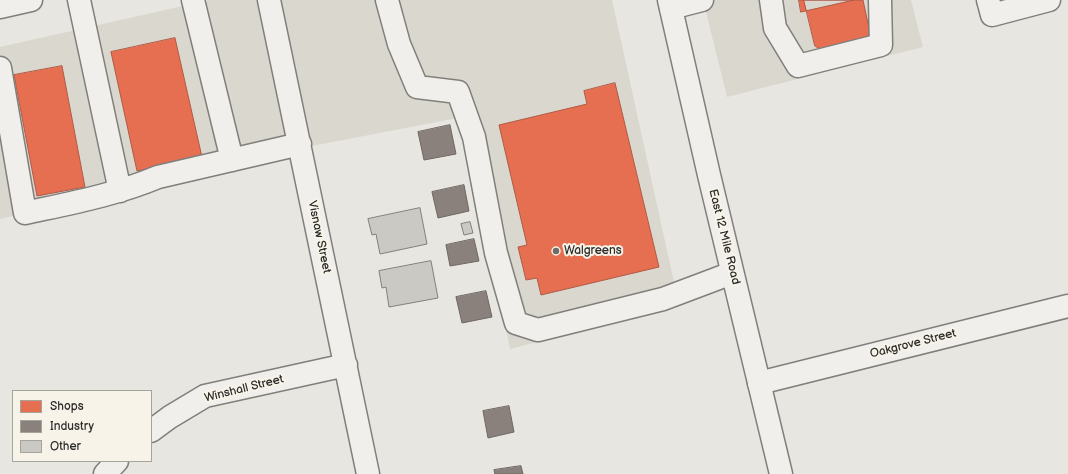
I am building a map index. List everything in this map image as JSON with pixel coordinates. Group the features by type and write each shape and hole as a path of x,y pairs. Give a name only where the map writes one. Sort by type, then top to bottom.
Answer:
{"street":[{"path":"3,4 31,0"},
{"path":"79,0 120,191"},
{"path":"193,0 232,160"},
{"name":"Visnaw Street","path":"269,0 368,474"},
{"path":"387,0 399,44 416,87 458,92 474,137 496,253 516,323 538,330 663,299 732,273"},
{"path":"670,4 702,0"},
{"path":"771,0 775,28 798,66 881,45 880,0"},
{"path":"988,0 992,15 1049,0"},
{"name":"East 12 Mile Road","path":"670,4 732,273 781,474"},
{"path":"0,68 25,213 97,198 158,177 300,144"},
{"name":"Oakgrove Street","path":"759,383 1068,306"},
{"name":"Winshall Street","path":"152,430 170,417 205,396 346,365"},
{"path":"105,474 115,462"}],"shaded area":[{"path":"210,0 612,0 679,305 510,349 463,117 270,154 0,219 0,47"},
{"path":"703,0 911,0 923,47 727,97"}],"building: Shops":[{"path":"799,0 854,0 801,12"},
{"path":"804,0 863,0 870,33 865,41 823,51 815,46"},
{"path":"175,38 202,157 137,171 111,52"},
{"path":"62,66 85,187 37,196 14,75"},
{"name":"Walgreens","path":"615,83 659,267 541,295 537,278 526,280 518,247 527,245 499,125 587,104 584,91"}],"building: Industry":[{"path":"450,125 456,154 424,160 418,132"},
{"path":"464,185 469,211 438,218 432,192"},
{"path":"474,239 479,261 450,266 446,245"},
{"path":"486,291 492,317 462,323 456,297"},
{"path":"509,406 514,432 488,438 483,411"},
{"path":"521,466 523,474 495,474 494,470"}],"building: Other":[{"path":"420,208 427,244 380,254 376,234 372,235 368,219"},
{"path":"470,222 473,233 464,235 461,224"},
{"path":"431,261 438,298 389,307 386,287 382,288 379,271"}],"place":[{"name":"Walgreens","path":"556,251"}]}
